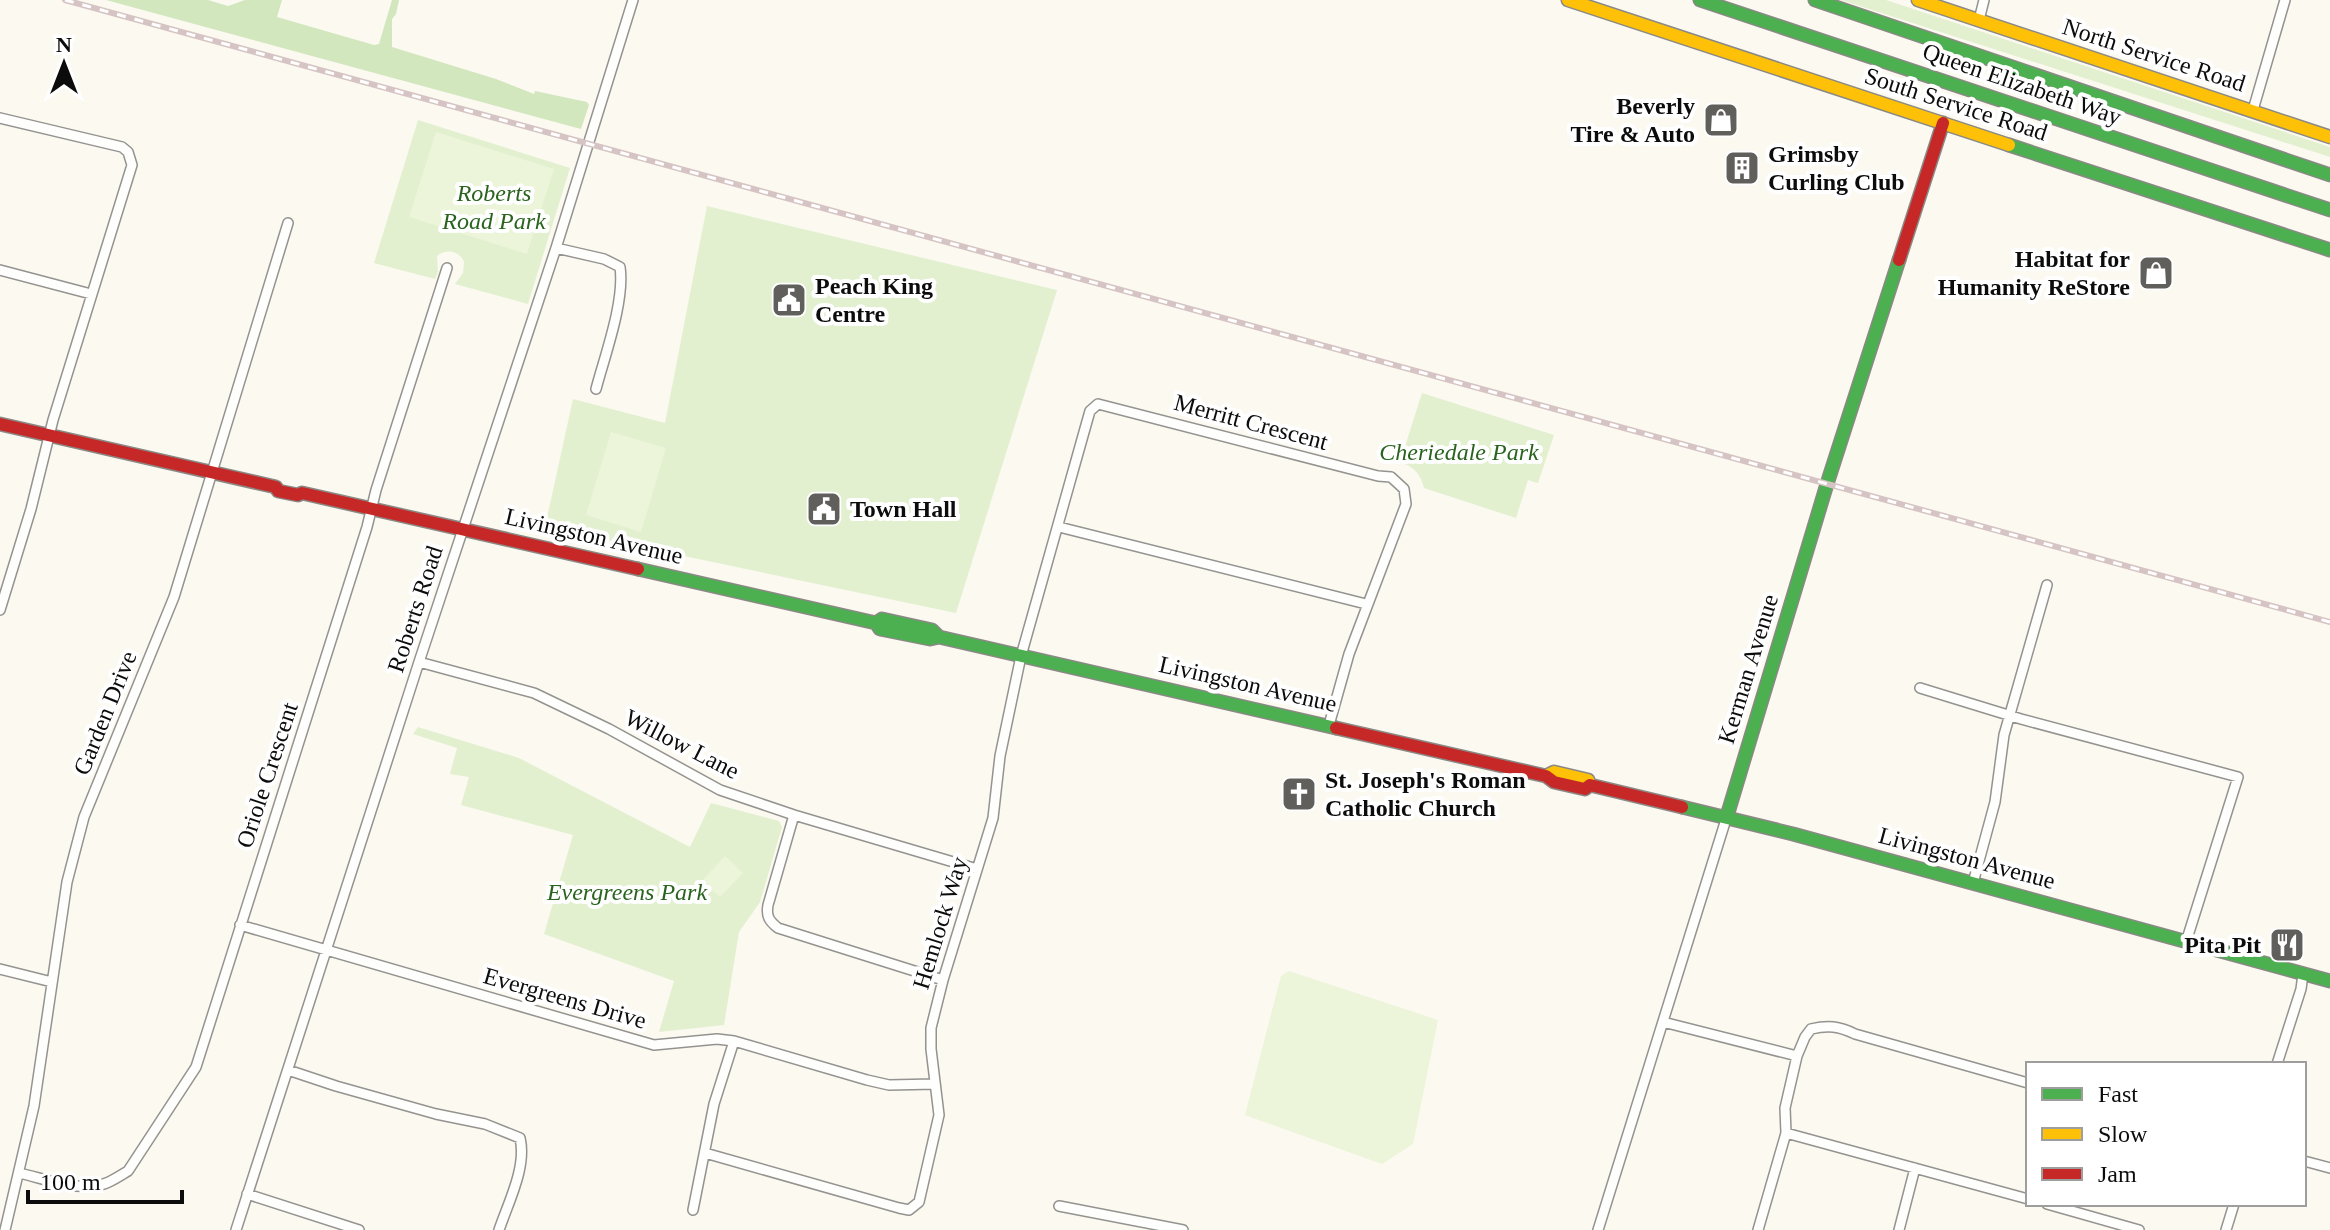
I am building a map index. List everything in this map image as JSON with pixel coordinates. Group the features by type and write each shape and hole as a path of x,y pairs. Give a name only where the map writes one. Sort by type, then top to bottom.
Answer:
{"main road":[{"name":"South Service Road","path":"1568,0 2330,250"},
{"name":"Queen Elizabeth Way","path":"1700,0 2330,210"},
{"name":"Queen Elizabeth Way","path":"1815,0 2330,175"},
{"name":"North Service Road","path":"1918,0 2330,137"},
{"name":"Kerman Avenue","path":"1727,816 1827,484 1943,123"},
{"name":"Livingston Avenue","path":"0,424 276,487 278,491 302,493 463,528 876,623 880,629 930,639 939,637 1329,725 1546,776 1554,782 1585,789 1590,785 1727,816 2330,981"}],"street":[{"name":"Roberts Road","path":"236,1230 556,248 633,0"},
{"path":"1979,20 1984,0"},
{"path":"2253,110 2285,0"},
{"path":"0,118 122,147 128,152 132,165 91,294 0,610"},
{"name":"Garden Drive","path":"5,1230 34,1106 67,882 84,817 174,597 288,223"},
{"path":"556,248 604,259 620,267 622,281 618,306 596,389"},
{"name":"Oriole Crescent","path":"19,1173 75,1186 95,1187 128,1171 196,1067 447,268"},
{"path":"0,270 91,294"},
{"name":"Merritt Crescent","path":"1021,656 1090,411 1098,404 1109,405 1391,477 1404,489 1406,504 1366,604 1329,725"},
{"path":"1059,527 1366,604"},
{"path":"1973,883 1995,802 2004,735 2047,585"},
{"name":"Hemlock Way","path":"705,1153 899,1208 909,1210 919,1202 939,1115 931,1028 993,818 1000,756 1021,656"},
{"name":"Willow Lane","path":"419,662 534,693 609,729 702,782 794,815 977,869"},
{"path":"1920,688 2238,777 2186,942"},
{"path":"794,815 768,905 767,914 771,923 778,928 943,980"},
{"name":"Kerman Avenue","path":"1598,1230 1727,816"},
{"name":"Evergreens Drive","path":"240,925 654,1045 717,1039 734,1041 889,1085 935,1084"},
{"path":"0,969 52,982"},
{"path":"2278,1062 2303,974"},
{"path":"1663,1022 1797,1056"},
{"path":"1758,1230 1786,1133 1785,1108 1797,1056 1811,1029 1839,1026 1855,1034 2026,1082"},
{"path":"693,1210 714,1104 734,1041"},
{"path":"288,1070 436,1114 485,1124 520,1138 523,1148 518,1174 499,1230"},
{"path":"1786,1133 2026,1198"},
{"path":"2306,1162 2330,1168"},
{"path":"1899,1230 1915,1168"},
{"path":"247,1194 359,1230"},
{"path":"1059,1206 1154,1227 1183,1230"},
{"path":"2054,1206 2139,1230"},
{"path":"2226,1230 2233,1206"}],"green space":[{"path":"106,0 208,0 228,6 245,0 282,0 277,17 374,45 379,44 392,0 399,0 392,19 392,47 534,94 535,91 587,102 589,105 581,129"},
{"path":"1841,0 1886,0 2330,147 2330,157"},
{"name":"Roberts Road Park","path":"418,120 570,168 528,304 455,284 463,273 464,262 452,252 437,256 435,279 374,263"},
{"path":"436,132 554,169 527,254 409,217"},
{"name":"Peach King Centre","path":"707,206 1057,290 956,613 545,527 573,399 665,423"},
{"name":"Cheriedale Park","path":"1422,393 1554,435 1538,483 1528,480 1516,518 1424,488 1416,471 1400,462"},
{"path":"611,432 666,448 641,532 586,515"},
{"name":"Evergreens Park","path":"418,727 519,758 690,847 711,803 779,821 782,827 760,902 739,932 724,1025 659,1032 674,981 544,934 573,835 461,805 469,777 450,774 457,748 413,734"},
{"path":"725,856 743,873 720,897 702,881"},
{"path":"1289,971 1438,1020 1413,1144 1382,1164 1245,1115 1281,976"}],"railway":[{"path":"65,0 2330,622"}],"traffic: fast":[{"path":"1700,0 2330,210"},
{"path":"1815,0 2330,175"},
{"path":"2009,145 2330,250"},
{"path":"1727,816 1827,484 1899,260"},
{"path":"638,569 876,623 882,619 932,630 939,637"},
{"path":"876,623 880,629 930,639 939,637 1336,728"},
{"path":"1682,807 1793,834 2330,981"}],"traffic: slow":[{"path":"1568,0 2009,145"},
{"path":"1918,0 2330,137"},
{"path":"1546,776 1554,772 1588,780 1590,785"}],"traffic: jam":[{"path":"1899,260 1943,123"},
{"path":"0,424 276,487 278,491 302,493 638,569"},
{"path":"1336,728 1546,776 1554,782 1585,789 1590,785 1682,807"}],"place":[{"name":"Beverly Tire & Auto","path":"1721,120"},
{"name":"Grimsby Curling Club","path":"1742,168"},
{"name":"Habitat for Humanity ReStore","path":"2156,273"},
{"name":"Peach King Centre","path":"789,300"},
{"name":"Town Hall","path":"824,509"},
{"name":"St. Joseph's Roman Catholic Church","path":"1299,794"},
{"name":"Pita Pit","path":"2287,945"}]}
